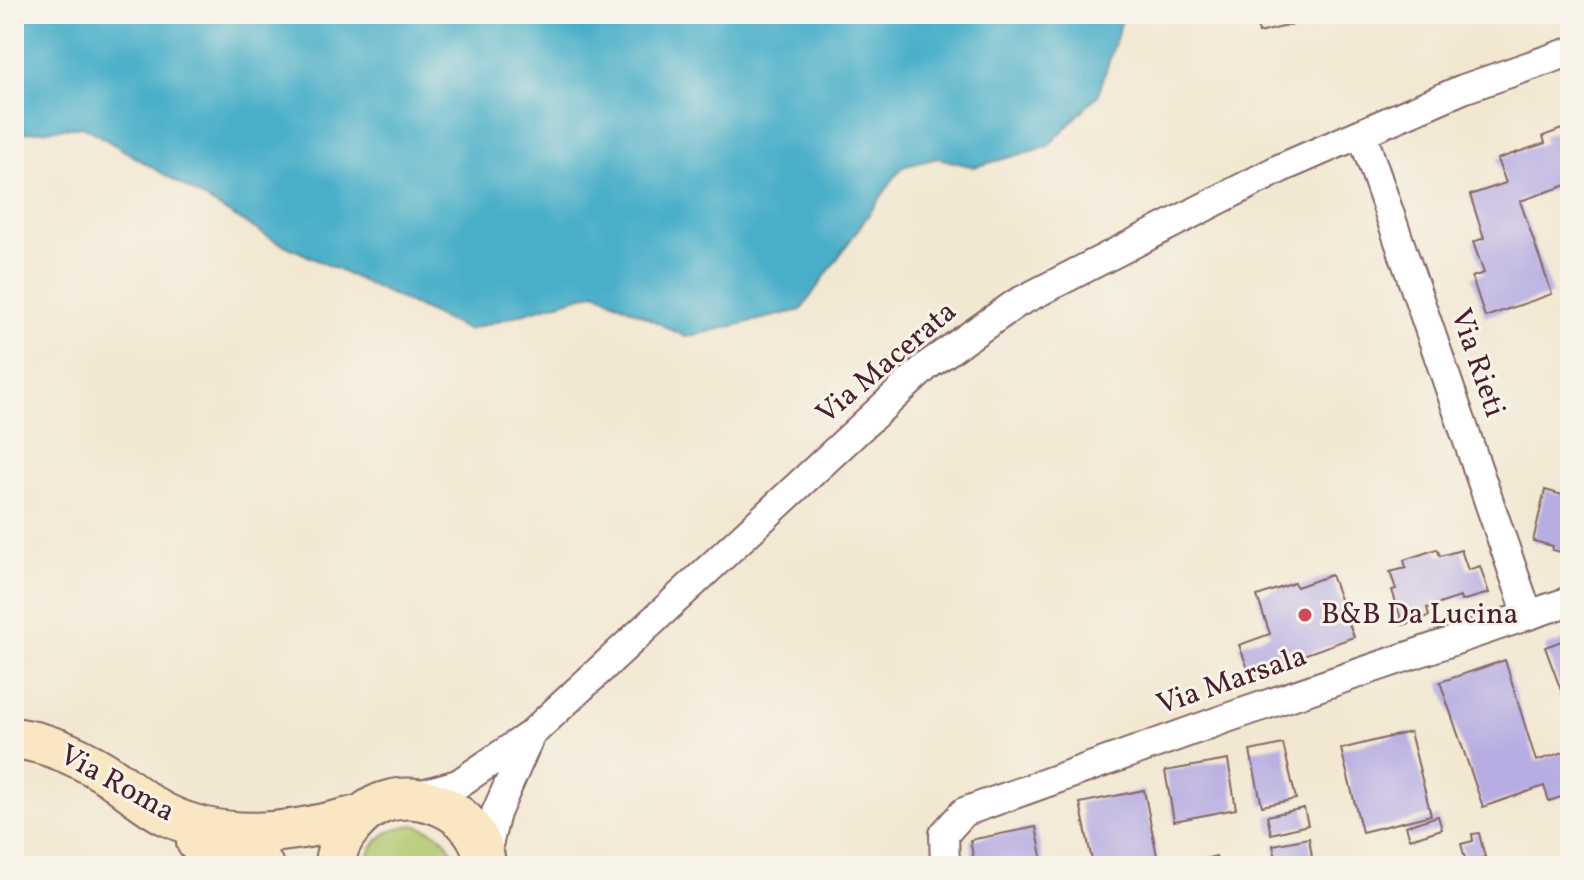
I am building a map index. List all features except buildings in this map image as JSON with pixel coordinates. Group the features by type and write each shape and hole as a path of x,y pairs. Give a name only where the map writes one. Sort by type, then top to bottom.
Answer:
{"main road":[{"name":"Via Roma","path":"14,738 38,742 102,771 163,814 211,829 250,833 309,829 361,815 384,802 409,798"},
{"path":"409,798 435,802 458,814 475,833 485,862"},
{"path":"163,814 203,846 263,866"},
{"path":"335,866 344,835 361,815"}],"street":[{"name":"Via Macerata","path":"409,798 458,784 530,735 928,365 1017,303 1281,168 1463,89 1570,52"},
{"name":"Via Rieti","path":"1362,134 1528,615"},
{"name":"Via Marsala","path":"945,866 944,834 964,812 1570,601"},
{"path":"485,862 496,813 530,735"}],"green space":[{"path":"413,825 442,838 452,850 457,866 365,866 376,842 388,832"}],"water":[{"path":"14,14 1124,14 1098,95 1047,147 974,167 938,158 902,167 801,310 686,337 596,292 467,330 274,240 83,126 14,134"}],"place":[{"name":"B&B Da Lucina","path":"1305,615"}]}
